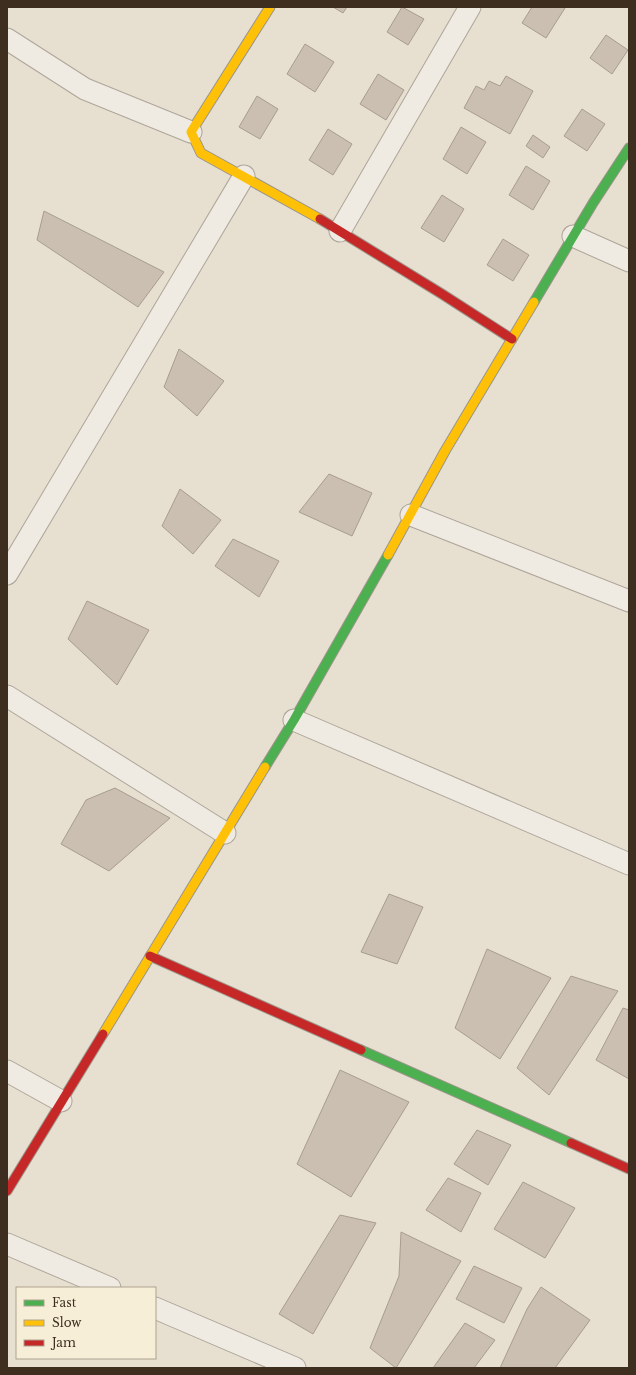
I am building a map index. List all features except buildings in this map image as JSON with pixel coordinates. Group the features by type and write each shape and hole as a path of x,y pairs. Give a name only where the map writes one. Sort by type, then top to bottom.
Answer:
{"street":[{"path":"191,132 270,7"},
{"path":"340,231 470,7"},
{"path":"7,39 85,89 191,132 200,153 244,176 340,231 512,339"},
{"path":"7,1191 294,720 445,451 592,203 629,148"},
{"path":"7,574 244,176"},
{"path":"573,236 629,261"},
{"path":"411,514 629,601"},
{"path":"7,696 225,833"},
{"path":"294,720 629,864"},
{"path":"150,956 629,1169"},
{"path":"7,1071 61,1101"},
{"path":"7,1244 108,1287"},
{"path":"156,1308 295,1368"}],"traffic: fast":[{"path":"534,302 593,203 629,148"},
{"path":"265,767 294,720 388,555"},
{"path":"361,1050 571,1143"}],"traffic: slow":[{"path":"270,7 191,132 201,153 320,219"},
{"path":"388,555 445,451 534,302"},
{"path":"103,1034 265,767"}],"traffic: jam":[{"path":"320,219 512,339"},
{"path":"150,956 361,1050"},
{"path":"7,1191 103,1034"},
{"path":"571,1143 629,1169"}]}
